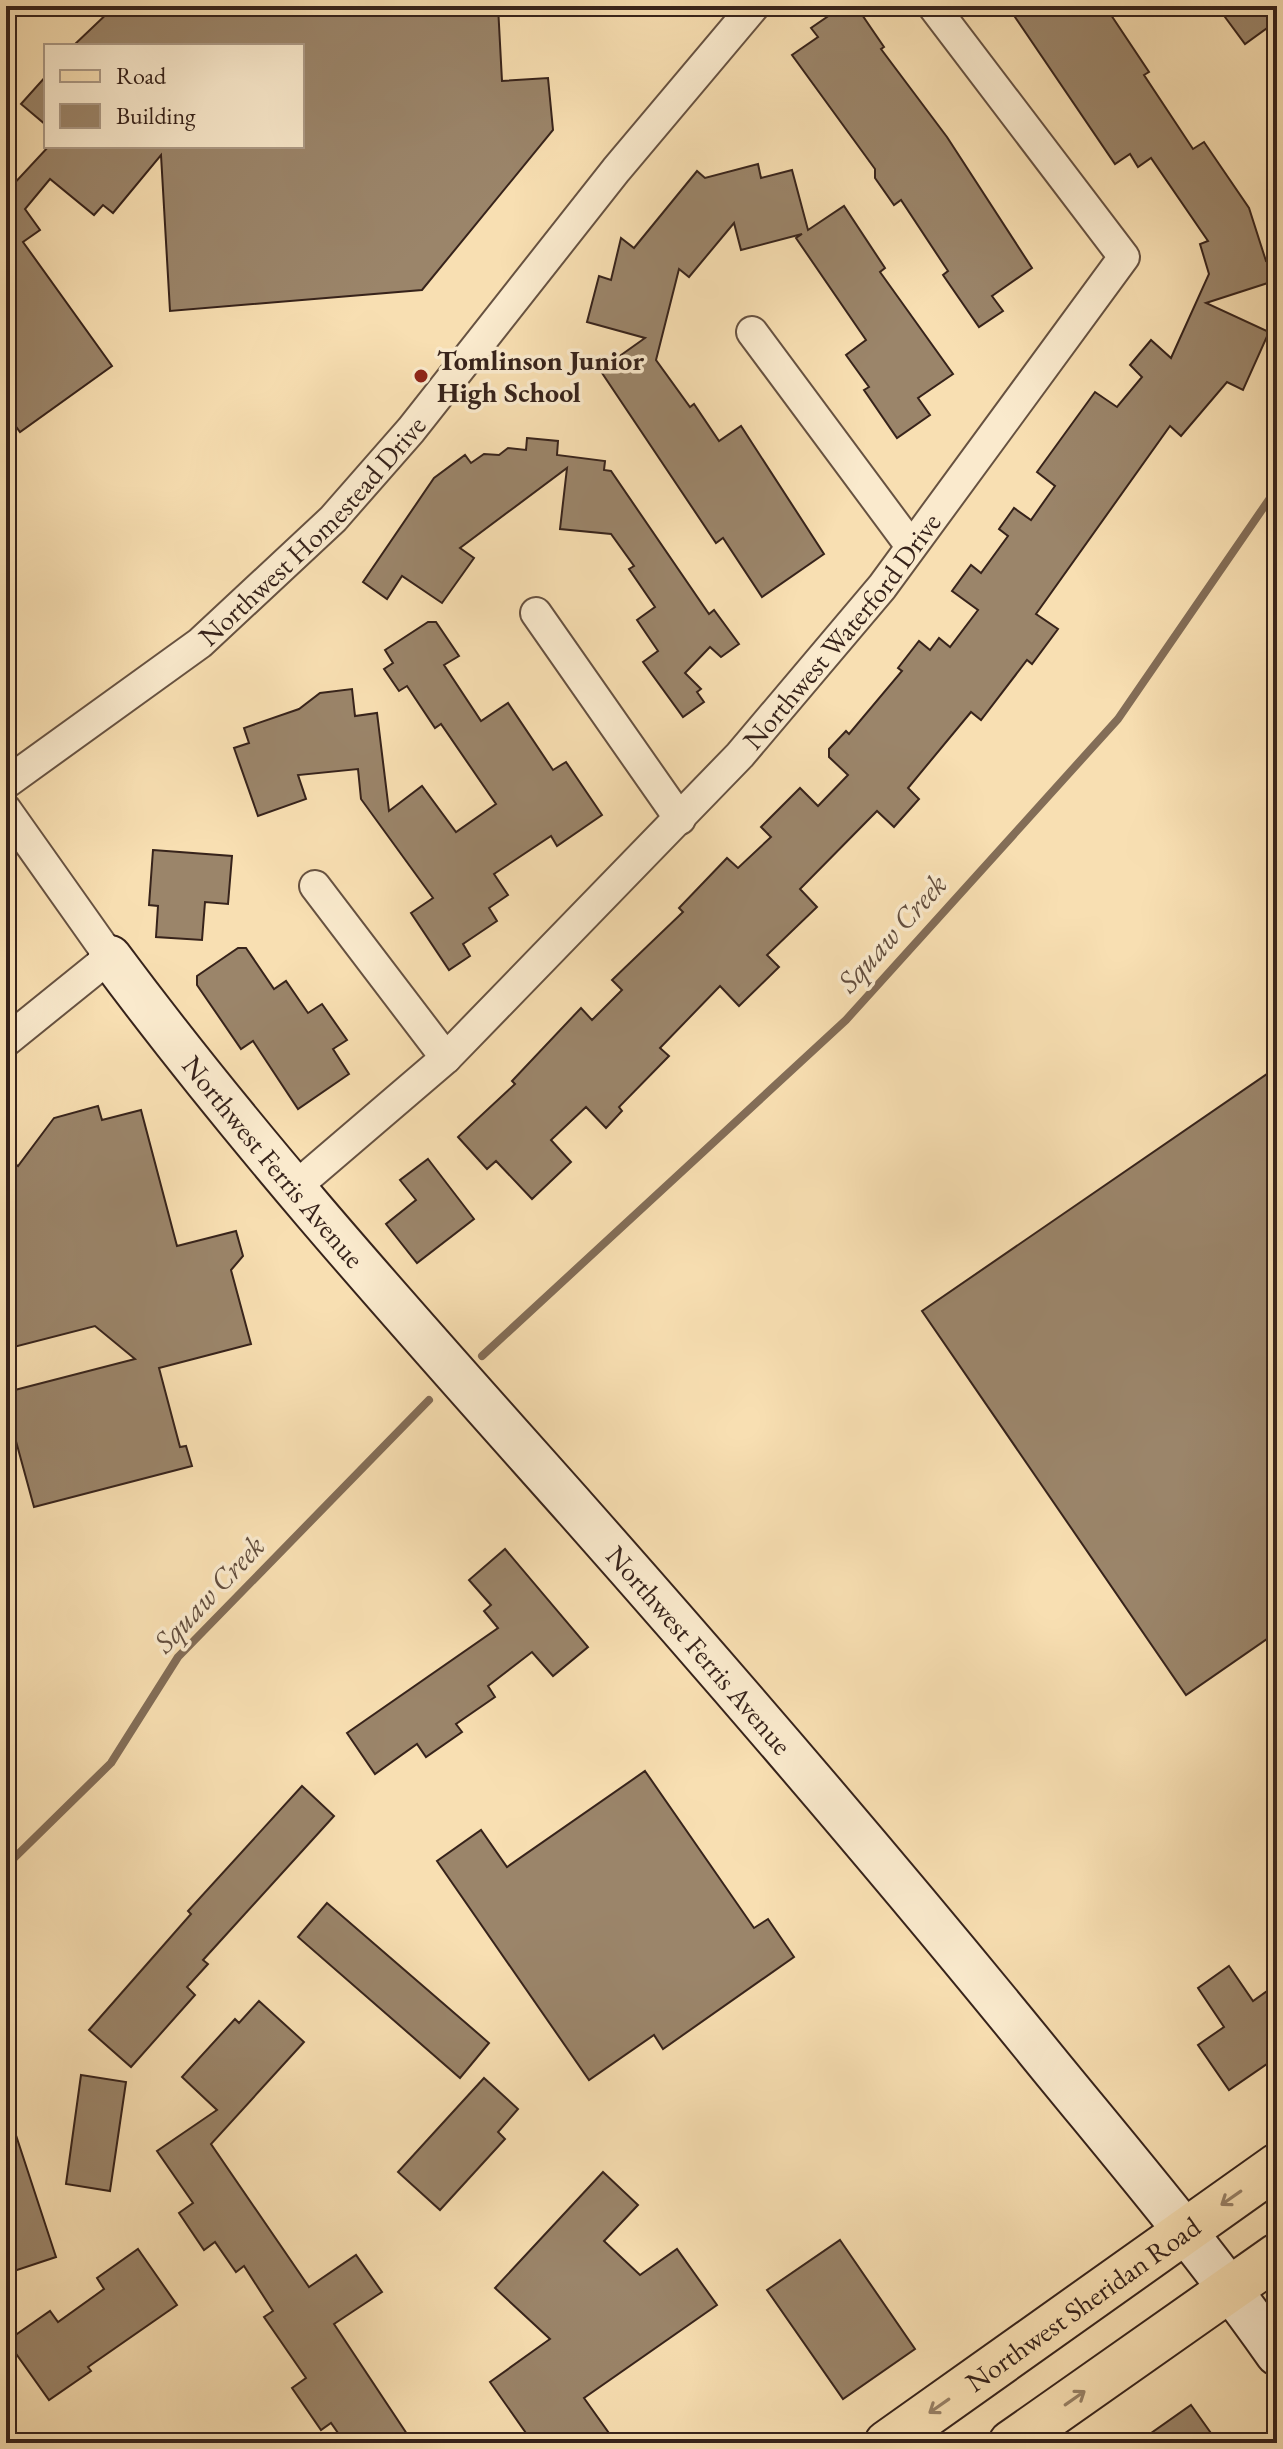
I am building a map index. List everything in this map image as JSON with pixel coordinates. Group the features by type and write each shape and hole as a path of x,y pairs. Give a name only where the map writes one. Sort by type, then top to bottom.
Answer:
{"main road":[{"name":"Northwest Sheridan Road","path":"887,2443 1277,2166"},
{"path":"1011,2443 1277,2256"}],"street":[{"name":"Northwest Homestead Drive","path":"6,783 200,643 333,519 411,430 616,170 754,6"},
{"name":"Northwest Waterford Drive","path":"293,1189 446,1058 680,819 760,731 882,587 1124,257 933,6"},
{"path":"752,332 911,546"},
{"path":"536,613 680,819"},
{"path":"6,810 110,957 6,1041"},
{"path":"315,886 446,1058"},
{"name":"Northwest Ferris Avenue","path":"110,957 200,1078 293,1189 686,1634 910,1895 1231,2288 1277,2354"}],"building":[{"path":"115,6 498,6 502,81 548,78 553,130 422,290 170,311 161,155 113,213 103,205 94,215 50,179 25,209 40,230 23,242 112,366 20,432 6,413 6,183 10,188 47,148 304,148 304,44 75,44"},
{"path":"843,6 856,6 884,47 881,49 947,137 1032,268 992,296 1003,311 979,327 943,275 948,271 901,200 894,205 875,178 875,169 792,55 818,37 811,28"},
{"path":"1031,6 1105,6 1149,72 1144,75 1193,149 1204,142 1249,208 1266,261 1273,258 1277,280 1206,303 1269,332 1243,390 1227,382 1181,436 1170,426 1036,614 1058,629 1032,664 1027,660 981,720 971,712 908,788 919,799 894,827 877,811 800,889 817,907 767,955 779,967 739,1006 720,986 660,1048 669,1056 619,1107 622,1111 606,1128 586,1107 551,1140 571,1162 532,1199 496,1161 487,1169 458,1137 515,1084 512,1081 581,1008 592,1020 622,990 612,980 683,912 679,908 727,858 738,868 771,837 761,827 800,788 818,806 848,775 829,757 829,749 846,731 849,734 902,671 898,668 919,641 930,650 939,638 950,647 978,610 952,591 971,565 981,573 1008,536 999,529 1014,508 1031,520 1055,486 1037,472 1095,392 1117,407 1142,377 1130,365 1151,340 1171,358 1209,274 1200,244 1208,241 1151,158 1138,167 1130,154 1115,164 1015,17"},
{"path":"1240,6 1277,6 1277,21 1245,44 1225,17"},
{"path":"44,78 44,123 21,104"},
{"path":"758,164 761,178 792,170 808,230 844,206 885,268 880,272 953,374 918,398 930,415 897,438 864,390 869,387 846,355 866,340 796,238 802,234 741,250 734,223 689,277 679,269 656,360 690,407 694,404 719,441 741,426 824,554 762,597 723,538 716,543 600,370 645,338 587,322 599,276 611,280 621,238 634,248 697,171 705,178"},
{"path":"527,438 558,441 557,455 605,461 604,470 611,471 709,614 714,610 739,644 721,657 710,647 685,673 701,689 697,692 704,702 683,717 643,662 658,651 637,620 655,607 629,569 634,566 611,534 560,529 567,468 460,548 474,558 442,603 402,576 387,599 363,582 434,478 465,455 471,463 484,454 499,455 508,448 526,450"},
{"path":"428,622 436,622 459,656 444,665 481,721 508,703 553,770 566,762 602,815 557,846 551,836 494,874 508,895 489,908 497,921 463,944 470,956 449,970 411,913 433,898 361,799 358,769 298,775 306,799 258,816 234,748 249,743 244,728 299,709 320,693 352,689 355,716 377,713 389,811 422,786 456,832 496,804 441,724 435,728 407,686 399,691 384,669 393,663 385,650"},
{"path":"153,850 232,856 228,904 205,902 202,940 156,937 158,906 149,905"},
{"path":"238,948 246,948 274,989 286,981 308,1013 322,1004 347,1040 333,1049 349,1074 298,1109 253,1041 241,1049 197,985 197,976"},
{"path":"1277,1067 1277,1632 1186,1695 922,1311"},
{"path":"98,1106 102,1120 141,1110 177,1246 236,1231 243,1256 231,1270 251,1344 159,1368 180,1447 186,1446 192,1466 34,1507 14,1434 6,1436 6,1402 14,1400 11,1391 135,1359 95,1326 6,1349 6,1157 18,1166 54,1118"},
{"path":"428,1159 474,1219 417,1263 386,1224 416,1200 400,1180"},
{"path":"505,1549 588,1647 553,1676 532,1652 488,1686 495,1697 456,1724 462,1732 426,1757 417,1744 375,1774 347,1733 498,1628 484,1611 491,1605 469,1580"},
{"path":"645,1771 754,1928 768,1919 794,1957 663,2049 654,2035 589,2080 437,1861 481,1830 507,1867"},
{"path":"302,1786 334,1816 203,1960 208,1964 187,1987 195,1995 131,2067 89,2030 191,1914 188,1911"},
{"path":"327,1903 489,2043 460,2078 298,1937"},
{"path":"1229,1966 1253,2001 1277,1984 1277,2057 1229,2090 1198,2045 1224,2027 1198,1988"},
{"path":"259,2001 304,2042 211,2144 309,2287 356,2255 382,2292 334,2324 413,2443 345,2443 331,2423 321,2430 292,2388 306,2378 264,2317 273,2311 244,2266 236,2272 215,2242 204,2250 179,2213 193,2203 157,2151 217,2110 182,2077 235,2019 239,2023"},
{"path":"81,2075 126,2082 110,2191 66,2184"},
{"path":"484,2078 518,2109 498,2132 505,2139 440,2210 398,2172"},
{"path":"10,2117 56,2257 14,2271 6,2248 6,2118"},
{"path":"603,2172 638,2205 604,2241 640,2275 677,2249 717,2305 584,2398 616,2443 533,2443 490,2382 550,2339 495,2288"},
{"path":"840,2240 915,2349 843,2399 767,2290"},
{"path":"138,2249 177,2305 88,2367 91,2371 49,2400 7,2341 50,2311 58,2322 104,2289 97,2278"},
{"path":"1191,2405 1218,2443 1137,2443"}],"waterway":[{"name":"Squaw Creek","path":"482,1356 846,1020 1118,719 1277,488"},
{"name":"Squaw Creek","path":"6,1866 111,1763 178,1657 429,1400"}],"place":[{"name":"Tomlinson Junior High School","path":"421,376"}]}
